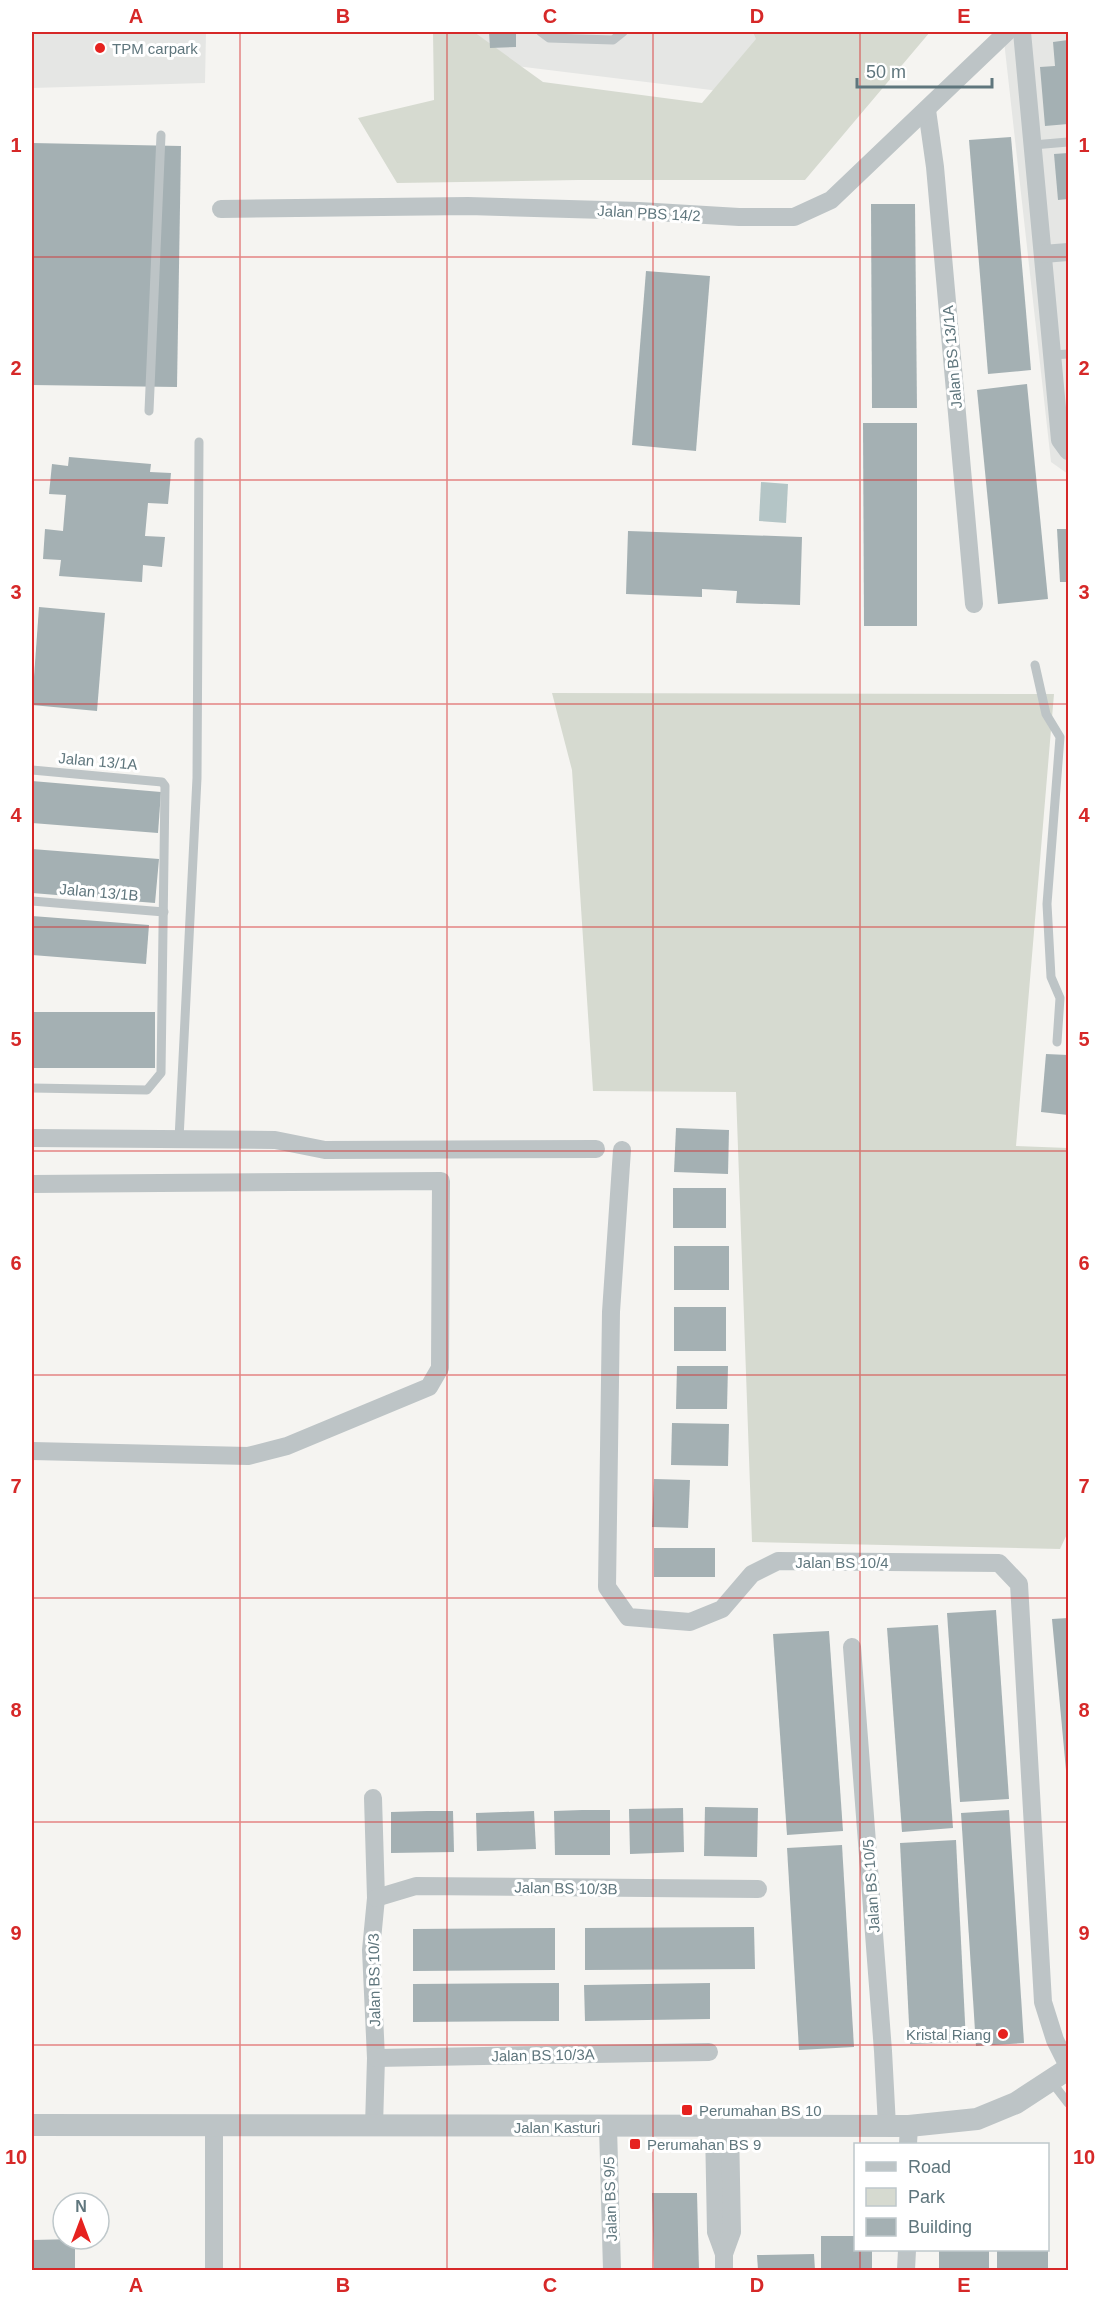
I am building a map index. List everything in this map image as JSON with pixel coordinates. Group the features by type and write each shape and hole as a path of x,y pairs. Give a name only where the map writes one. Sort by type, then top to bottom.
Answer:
{"street":[{"name":"Jalan PBS 14/2","path":"221,209 468,206 639,211 739,217 794,217 831,200 1007,32"},
{"path":"1022,32 1043,254 1060,355 1060,440 1068,452"},
{"name":"Jalan BS 13/1A","path":"927,110 935,167 974,604"},
{"path":"1043,254 1068,252"},
{"path":"32,1138 275,1140 325,1150 596,1149"},
{"name":"Jalan BS 10/4","path":"622,1150 611,1312 607,1587 628,1617 690,1622 722,1609 752,1574 778,1561 999,1563 1018,1584 1043,2002 1063,2072"},
{"path":"32,1184 441,1181 440,1368 429,1387 287,1446 248,1456 32,1451"},
{"name":"Jalan BS 10/5","path":"852,1647 883,2051 901,2132"},
{"name":"Jalan BS 10/3","path":"373,1798 376,1898 371,1950 376,2058 374,2126"},
{"name":"Jalan BS 10/3B","path":"376,1898 416,1886 758,1889"},
{"name":"Jalan BS 10/3A","path":"376,2058 709,2052"},
{"name":"Jalan Kasturi","path":"32,2124 722,2127 901,2132 977,2119 1016,2103 1063,2072"},
{"path":"214,2125 214,2271"},
{"name":"Jalan BS 9/5","path":"608,2127 612,2271"},
{"path":"722,2127 732,2232 724,2262"},
{"path":"906,2271 907,2251"}],"lane":[{"path":"541,32 549,38 613,40 623,32"},
{"path":"149,411 161,135"},
{"path":"1033,145 1068,142"},
{"path":"179,1139 197,778 199,442"},
{"path":"1035,665 1046,714 1064,737 1047,904 1050,977 1060,998 1057,1042"},
{"name":"Jalan 13/1A","path":"32,770 162,782 165,786 164,912"},
{"name":"Jalan 13/1B","path":"32,901 164,912"},
{"path":"32,1088 147,1090 161,1073 164,912"},
{"path":"1063,2072 1068,2103"}],"shaded area":[{"path":"32,32 206,32 205,83 32,88"},
{"path":"457,32 895,32 817,103 460,59"},
{"path":"1003,32 1068,32 1068,474 1051,462"},
{"path":"761,482 788,484 786,523 759,521"}],"green space":[{"path":"433,32 474,32 543,82 702,103 756,39 753,32 930,32 805,180 397,183 358,118 434,100"},
{"path":"552,693 1054,694 1016,1146 1068,1148 1068,1532 1060,1549 752,1542 736,1092 593,1091 572,770"}],"building":[{"path":"489,32 516,32 516,47 490,48"},
{"path":"1068,40 1068,124 1045,126 1040,67 1055,66 1053,42"},
{"path":"1011,137 1031,370 988,374 969,140"},
{"path":"32,143 181,146 177,387 32,385"},
{"path":"1068,153 1068,199 1058,200 1054,154"},
{"path":"871,204 915,204 917,408 872,408"},
{"path":"646,271 710,276 696,451 632,445"},
{"path":"1027,384 1048,599 998,604 977,390"},
{"path":"863,423 917,423 917,626 864,626"},
{"path":"69,457 151,464 150,472 171,473 168,504 148,503 145,536 165,537 162,567 143,565 142,582 59,576 61,560 43,559 45,529 63,531 66,495 49,494 52,464 68,466"},
{"path":"1057,529 1068,529 1068,582 1060,582"},
{"path":"628,531 802,537 800,605 736,603 737,591 702,589 702,597 626,594"},
{"path":"39,607 105,613 97,711 32,705"},
{"path":"32,781 161,792 158,833 32,823"},
{"path":"32,849 159,859 155,903 32,893"},
{"path":"32,916 149,925 146,964 32,955"},
{"path":"32,1012 155,1012 155,1068 32,1068"},
{"path":"1046,1054 1068,1055 1068,1115 1041,1112"},
{"path":"676,1128 729,1130 728,1174 674,1172"},
{"path":"673,1188 726,1188 726,1228 673,1228"},
{"path":"674,1246 729,1246 729,1290 674,1290"},
{"path":"674,1307 726,1307 726,1351 674,1351"},
{"path":"677,1366 728,1366 727,1409 676,1409"},
{"path":"672,1423 729,1424 728,1466 671,1465"},
{"path":"654,1479 690,1480 688,1528 652,1527"},
{"path":"654,1548 715,1548 715,1577 654,1577"},
{"path":"996,1610 1009,1799 960,1802 947,1613"},
{"path":"1068,1618 1068,1781 1067,1781 1052,1619"},
{"path":"938,1625 953,1828 902,1832 887,1628"},
{"path":"829,1631 843,1831 787,1835 773,1634"},
{"path":"705,1807 758,1808 757,1857 704,1856"},
{"path":"683,1808 684,1852 630,1854 629,1809"},
{"path":"610,1810 610,1855 555,1855 554,1811"},
{"path":"1009,1810 1024,2043 976,2046 961,1813"},
{"path":"453,1811 454,1852 391,1853 391,1812"},
{"path":"534,1811 536,1849 477,1851 476,1813"},
{"path":"956,1840 966,2042 910,2044 900,1843"},
{"path":"842,1845 854,2047 799,2050 787,1848"},
{"path":"754,1927 755,1969 585,1970 585,1928"},
{"path":"555,1928 555,1970 413,1971 413,1929"},
{"path":"559,1983 559,2021 413,2022 413,1984"},
{"path":"710,1983 710,2019 585,2021 584,1985"},
{"path":"652,2193 697,2193 699,2270 654,2270"},
{"path":"821,2236 854,2236 854,2251 872,2251 872,2270 821,2270"},
{"path":"32,2240 51,2240 51,2251 75,2251 75,2270 32,2270"},
{"path":"939,2251 989,2251 989,2270 939,2270"},
{"path":"997,2251 1048,2251 1048,2270 997,2270"},
{"path":"814,2254 815,2270 758,2270 757,2255"}],"place":[{"name":"TPM carpark","path":"100,48"},
{"name":"Kristal Riang","path":"1003,2034"},
{"name":"Perumahan BS 10","path":"687,2110"},
{"name":"Perumahan BS 9","path":"635,2144"}]}
